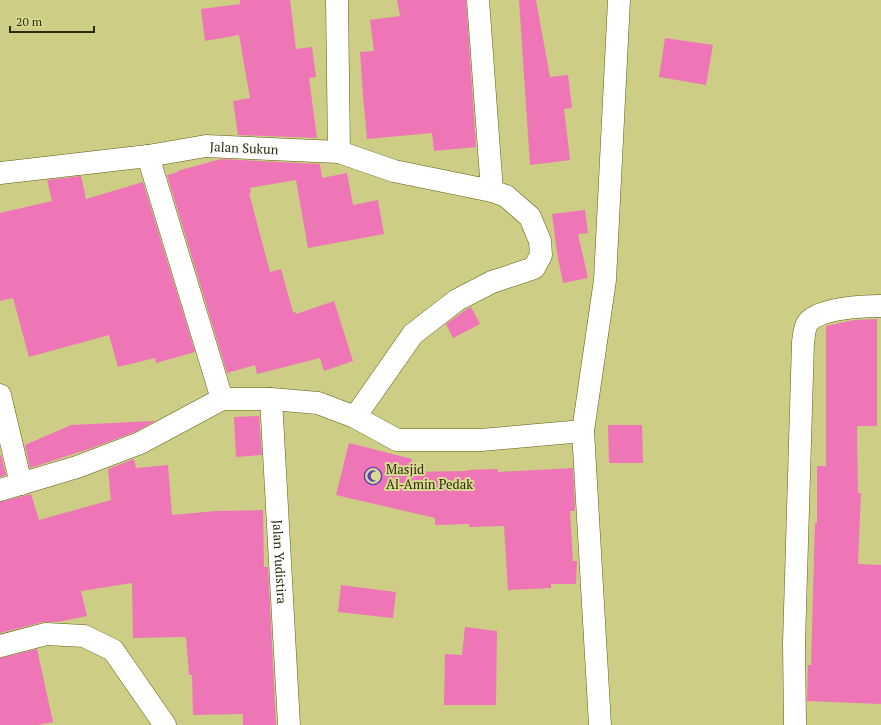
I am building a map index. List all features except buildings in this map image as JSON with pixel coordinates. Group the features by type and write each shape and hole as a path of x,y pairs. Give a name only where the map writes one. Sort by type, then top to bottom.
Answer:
{"street":[{"path":"336,0 339,152"},
{"path":"478,0 492,191"},
{"path":"600,725 583,431 605,280 619,0"},
{"name":"Jalan Sukun","path":"0,173 148,156 206,146 339,152 394,171 492,191 506,196 530,217 540,241 541,255 534,268 492,282 457,300 413,334 355,417"},
{"path":"148,156 222,399"},
{"path":"795,725 794,643 803,342 807,324 812,318 842,308 881,306"},
{"path":"0,395 21,484"},
{"path":"0,490 77,467 140,443 222,399 318,403 355,417 397,440 481,440 583,431"},
{"name":"Jalan Yudistira","path":"271,400 289,725"},
{"path":"0,646 46,634 84,636 113,650 165,725"}],"place":[{"name":"Masjid Al-Amin Pedak","path":"373,476"}]}
